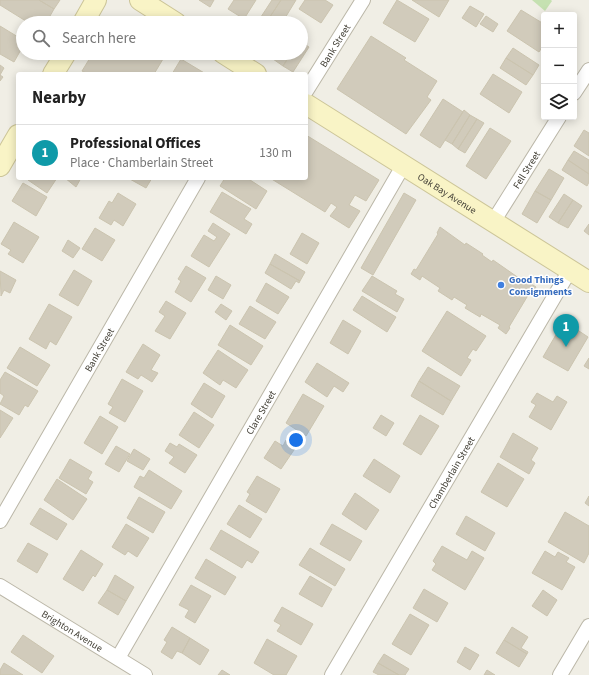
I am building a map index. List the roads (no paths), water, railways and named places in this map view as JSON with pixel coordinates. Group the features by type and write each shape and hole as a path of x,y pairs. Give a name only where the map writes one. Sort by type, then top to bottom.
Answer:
{"main road":[{"path":"87,16 96,0"},
{"path":"140,0 165,16"},
{"path":"54,72 62,60"},
{"path":"234,60 253,72"},
{"name":"Oak Bay Avenue","path":"308,105 589,282"},
{"path":"0,166 16,138"}],"street":[{"name":"Bank Street","path":"308,88 363,0"},
{"path":"577,88 589,70"},
{"name":"Fell Street","path":"493,222 557,120"},
{"name":"Clare Street","path":"118,658 403,166"},
{"name":"Bank Street","path":"0,521 197,180"},
{"name":"Chamberlain Street","path":"332,675 570,270"},
{"name":"Brighton Avenue","path":"2,589 145,675"},
{"path":"560,675 589,626"}],"place":[{"name":"Good Things Consignments","path":"501,285"},
{"name":"Professional Offices","path":"566,347"}]}
